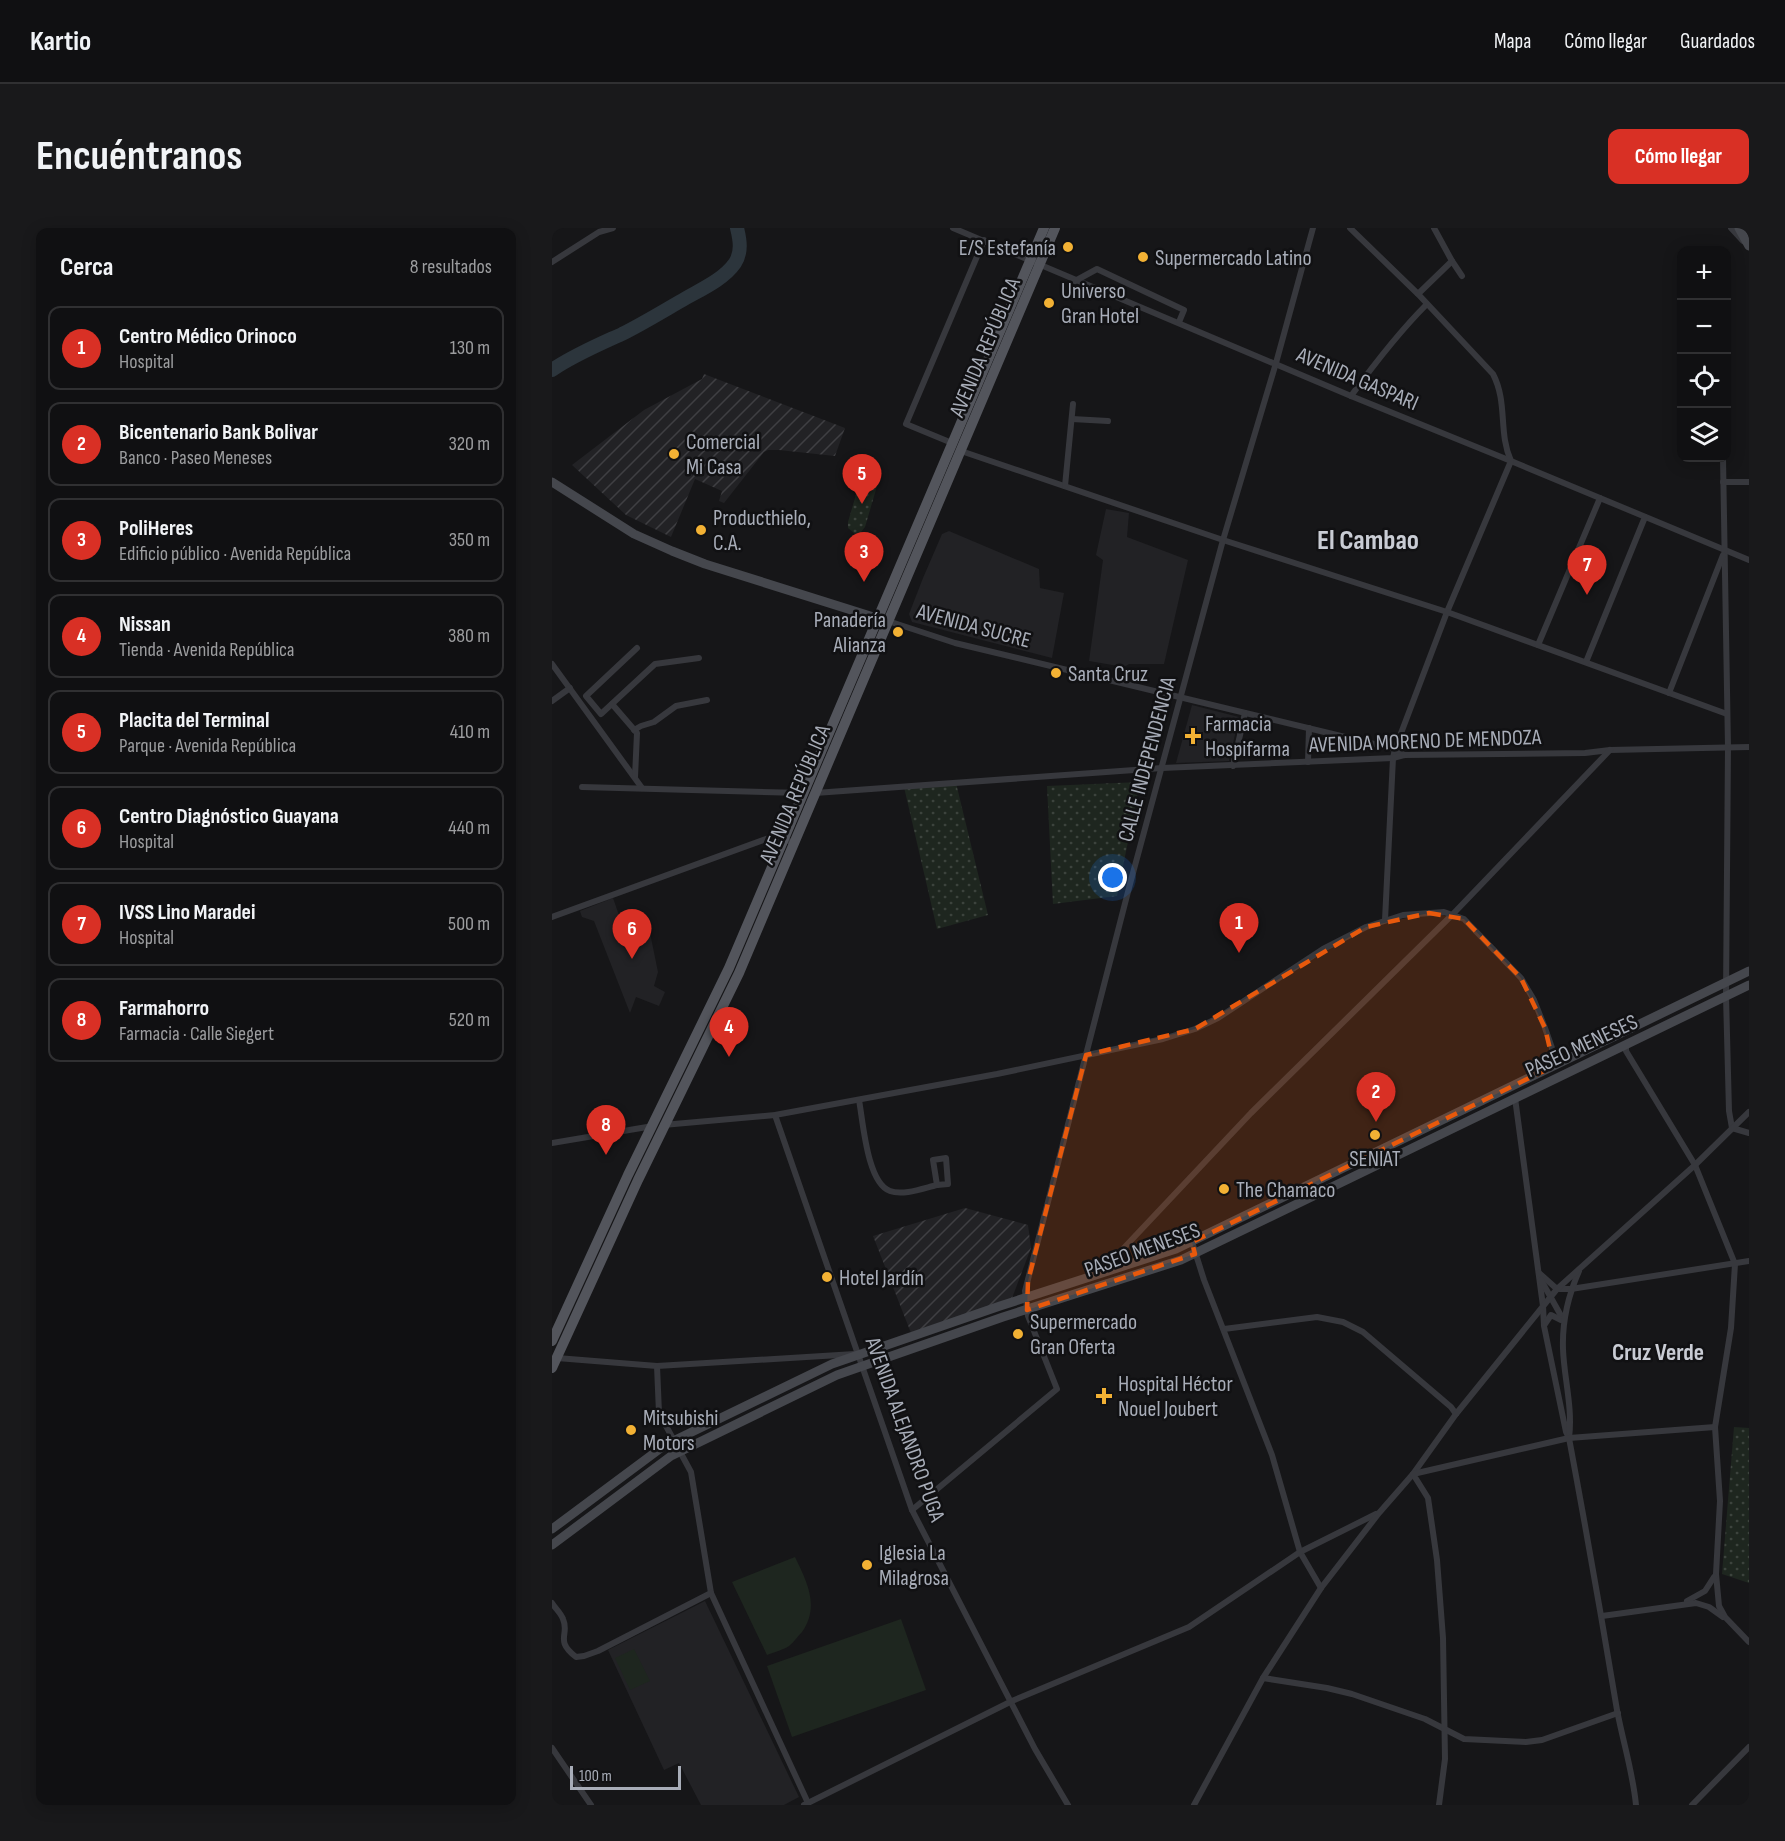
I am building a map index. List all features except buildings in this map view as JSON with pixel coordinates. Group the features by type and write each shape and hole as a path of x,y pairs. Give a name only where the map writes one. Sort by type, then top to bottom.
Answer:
{"main road":[{"name":"AVENIDA REPÚBLICA","path":"554,1361 638,1180 739,973 789,841 803,794 961,451 1035,263 1044,228"},
{"name":"AVENIDA REPÚBLICA","path":"552,1341 652,1126 789,841 815,793 952,442 1035,263 1055,228"}],"street":[{"path":"552,262 599,230 613,228"},
{"name":"AVENIDA GASPARI","path":"953,228 1075,281 1179,322 1749,561"},
{"name":"CALLE INDEPENDENCIA","path":"1026,1303 1028,1281 1162,768 1223,540 1276,363 1313,228"},
{"path":"1350,228 1418,294 1493,374 1500,387 1504,442 1511,460 1447,612 1392,758 1385,920"},
{"path":"1434,228 1462,276"},
{"path":"1731,228 1749,247"},
{"path":"1739,228 1749,247"},
{"path":"952,442 906,424 984,240"},
{"path":"1418,294 1452,261"},
{"path":"1075,281 1097,269 1184,309 1179,322"},
{"path":"1352,396 1387,346 1427,304"},
{"path":"1065,486 1073,404"},
{"path":"1072,419 1108,421"},
{"path":"961,451 1223,540 1447,612 1727,714"},
{"path":"1723,462 1728,747 1726,996 1729,1111 1732,1128"},
{"name":"AVENIDA SUCRE","path":"552,482 634,534 705,564 955,643 1395,749 1404,755"},
{"path":"1723,482 1749,482"},
{"path":"1538,645 1600,498"},
{"path":"1586,662 1645,517"},
{"path":"1669,693 1725,549"},
{"path":"638,648 586,696 601,714 655,664 699,658"},
{"path":"552,664 642,788"},
{"path":"552,701 570,688"},
{"path":"634,730 654,722 676,706 707,700"},
{"path":"612,704 637,733 635,777"},
{"path":"1233,766 1245,713"},
{"path":"1308,762 1309,728"},
{"name":"AVENIDA MORENO DE MENDOZA","path":"815,793 1162,768 1392,758 1404,755 1586,753 1610,750 1749,747"},
{"path":"1090,1277 1122,1250 1251,1113 1453,914 1610,750"},
{"path":"582,787 803,794"},
{"path":"552,917 755,842 773,837 789,841"},
{"path":"552,1143 652,1126 775,1115 1163,1039 1195,1029 1218,1018 1343,938 1385,920 1429,913 1444,912 1464,919 1521,978 1534,1000 1545,1028 1552,1048 1554,1066"},
{"name":"PASEO MENESES","path":"552,1545 654,1467 680,1451 837,1375 1090,1277 1157,1256 1192,1242 1749,972"},
{"name":"PASEO MENESES","path":"552,1529 646,1457 675,1440 832,1364 858,1353 1026,1303 1161,1268 1196,1254 1749,985"},
{"path":"1626,1046 1626,1051 1695,1165 1735,1264 1731,1328 1715,1427 1720,1501 1716,1574 1719,1606 1725,1617"},
{"path":"1515,1098 1544,1326 1569,1438 1618,1713 1633,1776 1636,1805"},
{"path":"859,1100 871,1165 883,1187 891,1192 904,1192 937,1185"},
{"path":"1194,1805 1263,1678 1321,1588 1379,1513 1413,1474 1456,1414 1557,1289 1695,1165 1749,1112"},
{"name":"AVENIDA ALEJANDRO PUGA","path":"775,1115 912,1509 1035,1749 1068,1805"},
{"path":"1732,1128 1749,1133"},
{"path":"1192,1242 1272,1455 1300,1552 1321,1588"},
{"path":"1538,1272 1557,1289 1571,1289 1749,1261"},
{"path":"1580,1269 1580,1279 1594,1286"},
{"path":"1569,1438 1571,1424 1563,1348 1564,1322 1567,1302 1580,1269"},
{"path":"1538,1272 1564,1322"},
{"path":"912,1509 1057,1389 1026,1303"},
{"path":"1544,1326 1551,1315 1564,1322"},
{"path":"1224,1329 1317,1317 1343,1322 1363,1332 1451,1407 1456,1414"},
{"path":"554,1361 657,1366 858,1353"},
{"path":"657,1366 659,1413 691,1472 711,1593 806,1804 1012,1701 1189,1627 1300,1552 1379,1513"},
{"path":"1413,1474 1569,1438 1715,1427"},
{"path":"1413,1474 1428,1498 1437,1560 1443,1638 1445,1759 1439,1805"},
{"path":"1679,1604 1705,1592 1716,1574"},
{"path":"552,1603 564,1619 563,1638 567,1651 576,1657 598,1651 711,1593"},
{"path":"1602,1616 1696,1603 1709,1607 1725,1617 1749,1642"},
{"path":"1263,1678 1352,1694 1425,1719 1464,1739 1526,1742 1542,1740 1618,1713"},
{"path":"1692,1805 1749,1747"},
{"path":"552,1748 591,1805"}],"highlighted area":[{"path":"1429,913 1464,919 1521,978 1545,1028 1554,1066 1192,1242 1195,1254 1027,1310 1028,1281 1086,1055 1195,1029 1366,927"}],"shaded area":[{"name":"Comercial Mi Casa","path":"704,374 845,428 835,456 779,450 764,452 724,503 719,501 722,491 695,479 671,537 626,515 572,465 644,410 702,379"},
{"path":"866,474 875,477 877,486 865,527 861,532 855,534 848,528 848,522 860,481"},
{"path":"1106,509 1129,513 1127,537 1188,560 1164,664 1129,664 1124,667 1089,661 1103,560 1096,555"},
{"path":"949,531 1039,569 1040,588 1064,593 1052,658 912,622 909,614 923,578 942,534"},
{"path":"1192,705 1239,717 1229,761 1176,763"},
{"path":"1140,782 1117,896 1053,904 1047,786"},
{"path":"956,783 988,915 937,929 904,787"},
{"path":"613,898 626,935 649,928 658,972 654,986 665,992 659,1006 636,997 630,1013 594,921 582,917 580,911"},
{"path":"965,1208 1028,1225 1031,1248 1012,1298 911,1333 873,1236"},
{"path":"1734,1427 1749,1428 1749,1583 1722,1574"},
{"path":"795,1557 810,1594 810,1613 802,1632 791,1644 767,1655 732,1582"},
{"path":"705,1601 799,1797 784,1805 701,1805 679,1763 664,1770 608,1650"},
{"path":"901,1619 926,1690 792,1737 767,1666"},
{"path":"634,1649 650,1681 630,1690 615,1658"}],"waterway":[{"path":"552,370 577,355 622,334 719,279 730,269 739,255 737,228"}],"place":[{"name":"E/S Estefanía","path":"1068,247"},
{"name":"Supermercado Latino","path":"1143,257"},
{"name":"Universo Gran Hotel","path":"1049,303"},
{"name":"Comercial Mi Casa","path":"674,454"},
{"name":"Placita del Terminal","path":"862,504"},
{"name":"Producthielo, C.A.","path":"701,530"},
{"name":"PoliHeres","path":"864,582"},
{"name":"IVSS Lino Maradei","path":"1587,595"},
{"name":"Panadería Alianza","path":"898,632"},
{"name":"Santa Cruz","path":"1056,673"},
{"name":"Farmacia Hospifarma","path":"1193,736"},
{"name":"Centro Médico Orinoco","path":"1239,953"},
{"name":"Centro Diagnóstico Guayana","path":"632,959"},
{"name":"Nissan","path":"729,1057"},
{"name":"Bicentenario Bank Bolivar","path":"1376,1122"},
{"name":"SENIAT","path":"1375,1135"},
{"name":"Farmahorro","path":"606,1155"},
{"name":"The Chamaco","path":"1224,1189"},
{"name":"Hotel Jardín","path":"827,1277"},
{"name":"Supermercado Gran Oferta","path":"1018,1334"},
{"name":"Hospital Héctor Nouel Joubert","path":"1104,1396"},
{"name":"Mitsubishi Motors","path":"631,1430"},
{"name":"Iglesia La Milagrosa","path":"867,1565"}],"district":[{"name":"El Cambao","path":"1368,539"},
{"name":"Cruz Verde","path":"1658,1352"}]}
